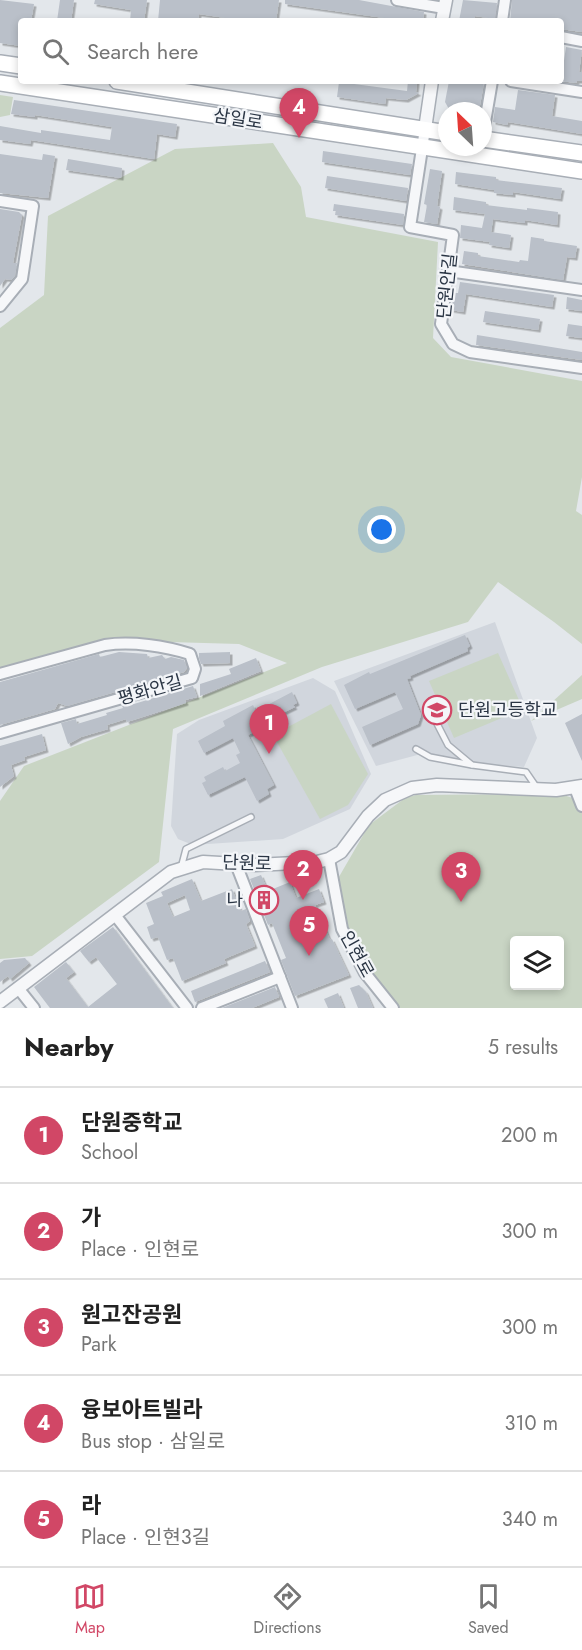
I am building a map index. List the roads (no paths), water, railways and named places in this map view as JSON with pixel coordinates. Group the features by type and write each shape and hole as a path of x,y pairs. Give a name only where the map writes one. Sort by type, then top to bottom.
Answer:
{"main road":[{"path":"0,63 18,66"},
{"name":"삼일로","path":"0,83 582,171"},
{"name":"삼일로","path":"136,84 438,131"},
{"path":"492,140 582,153"}],"street":[{"path":"397,0 445,4"},
{"path":"502,18 505,0"},
{"path":"564,37 582,40"},
{"path":"425,129 432,84"},
{"path":"488,102 491,84"},
{"path":"530,84 582,92"},
{"name":"단원안길","path":"425,129 410,227 453,235 441,324 453,344 470,352 582,368"},
{"path":"0,201 33,206 22,279 0,306"},
{"path":"448,271 582,290"},
{"name":"평화안길","path":"0,674 119,643 177,650 190,654 195,669 192,678 0,733"},
{"path":"329,859 341,852 368,816 385,800 412,788 437,785 538,790 578,787 582,806"},
{"name":"단원로","path":"0,1002 171,872 203,862 275,864 317,862 329,859"},
{"name":"인현로","path":"329,859 342,929 365,973 393,1008"},
{"path":"236,864 292,1008"},
{"path":"115,915 187,1008"},
{"path":"202,1008 280,977"},
{"path":"18,988 34,1008"}],"lane":[{"path":"432,714 448,745 472,765"},
{"path":"416,749 430,757 526,772 538,790"},
{"path":"181,868 186,849 251,817"}],"place":[{"name":"융보아트빌라","path":"299,138"},
{"name":"단원고등학교","path":"437,710"},
{"name":"단원중학교","path":"269,754"},
{"name":"나","path":"264,900"},
{"name":"가","path":"303,900"},
{"name":"원고잔공원","path":"461,902"},
{"name":"라","path":"309,956"}]}
